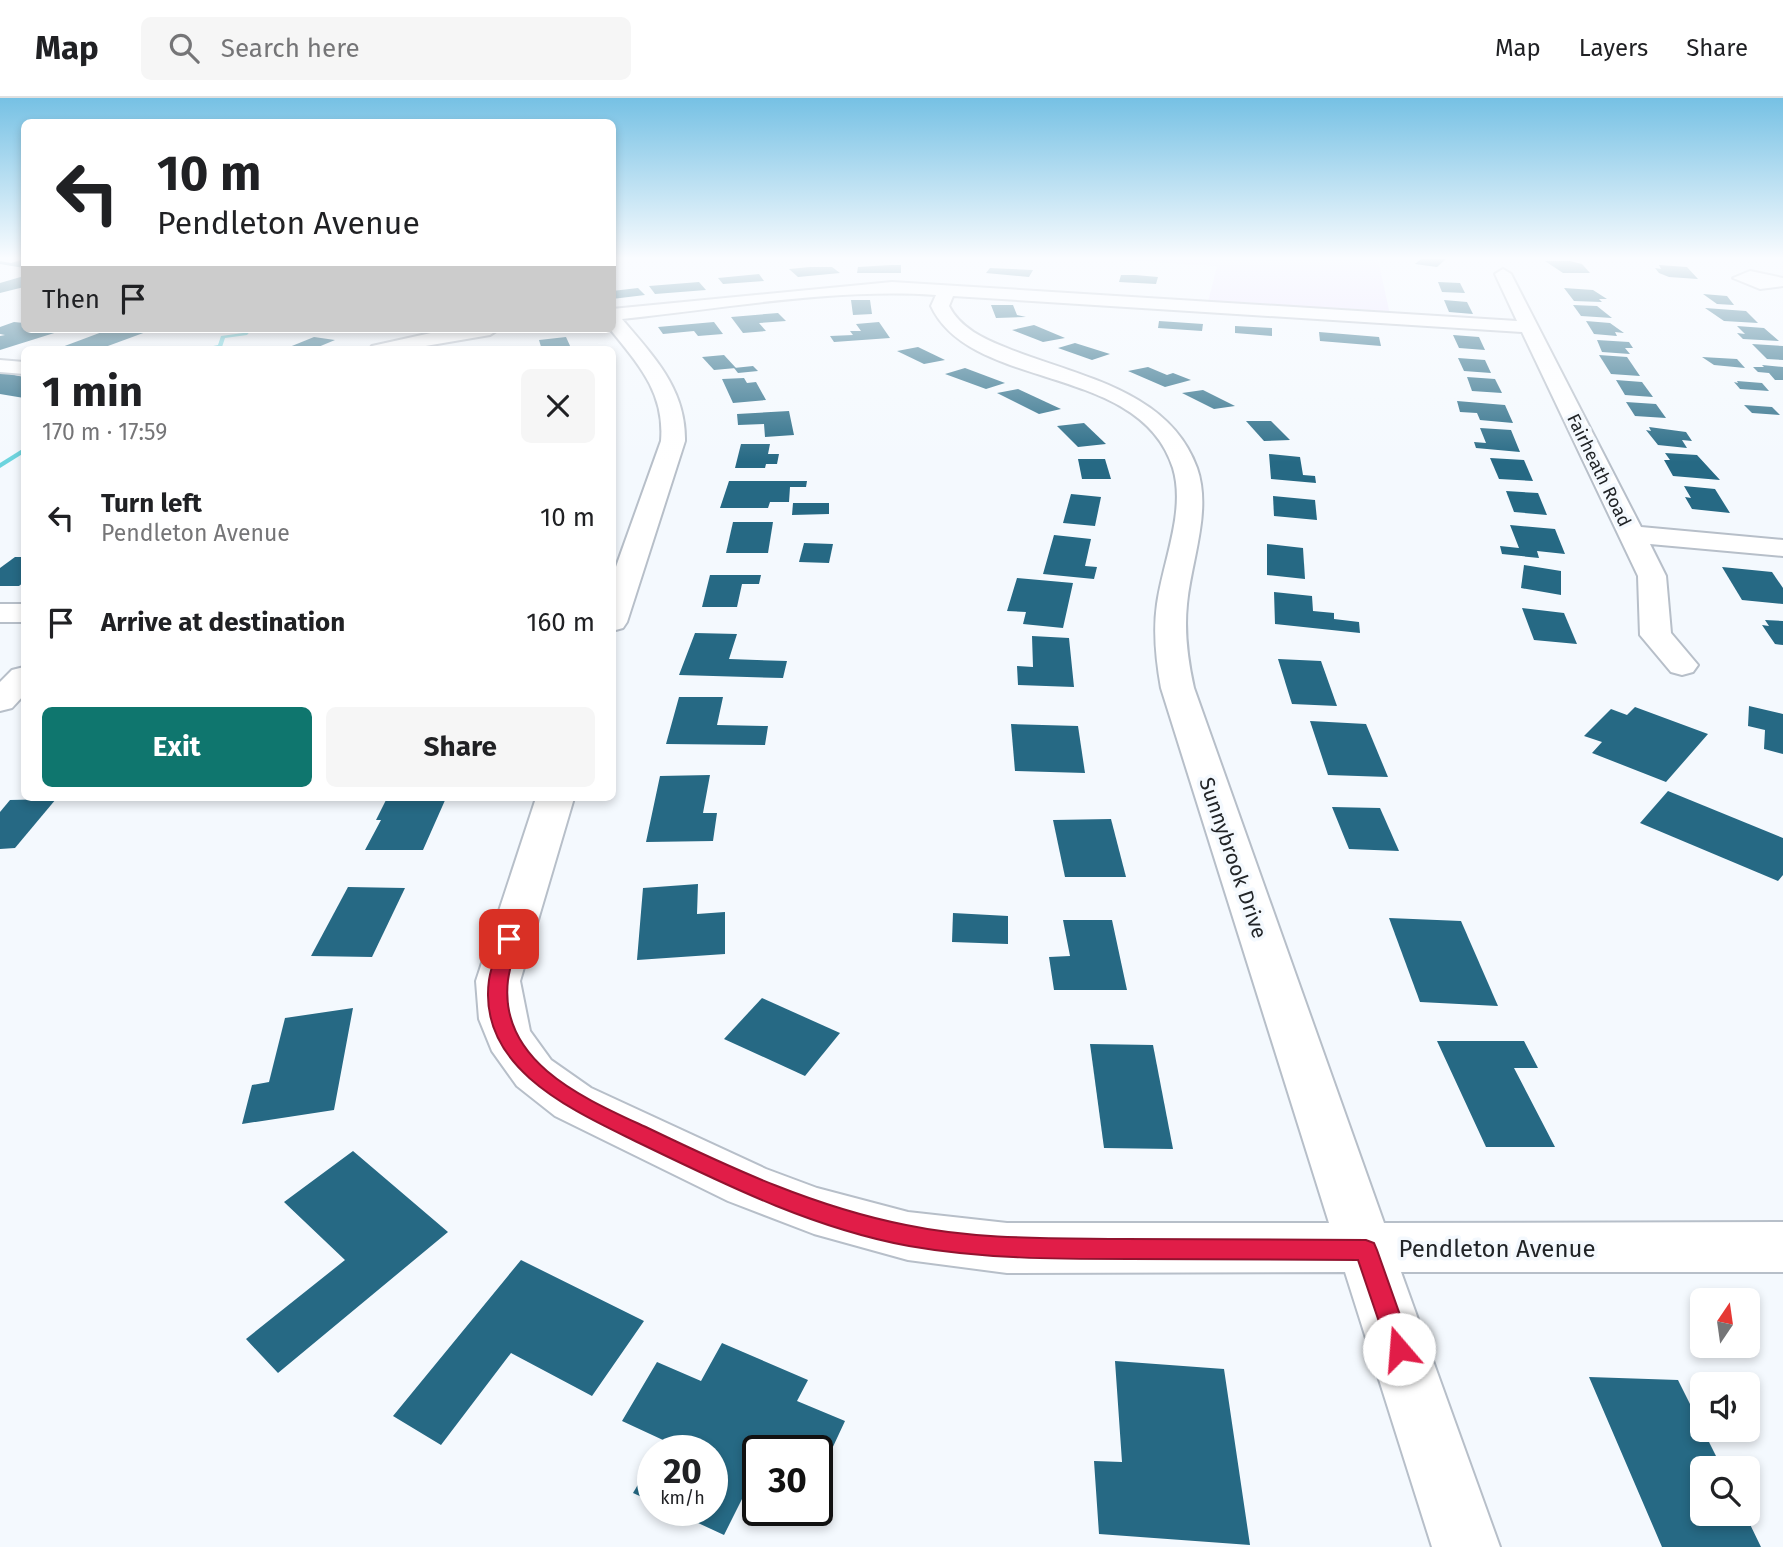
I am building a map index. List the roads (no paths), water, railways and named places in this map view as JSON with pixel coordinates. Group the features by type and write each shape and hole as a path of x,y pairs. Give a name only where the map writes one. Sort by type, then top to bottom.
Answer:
{"street":[{"path":"616,607 673,441 676,421 671,398 662,380 620,327"},
{"name":"Sunnybrook Drive","path":"953,327 988,347 1107,392 1153,420 1170,435 1184,457 1191,487 1170,633 1182,706 1466,1547"},
{"path":"1523,327 1529,327"},
{"name":"Fairheath Road","path":"1529,327 1654,583 1656,635 1682,665"},
{"path":"395,346 462,333"},
{"path":"0,366 21,368"},
{"path":"1631,534 1783,548"},
{"path":"0,613 21,612"},
{"path":"0,701 21,680"},
{"name":"Pendleton Avenue","path":"554,801 502,962 498,1000 509,1038 534,1073 573,1102 747,1185 814,1211 908,1236 1007,1248 1366,1250 1783,1247"}],"waterway":[{"path":"220,346 223,337 246,333"},
{"path":"0,466 21,452"}]}
